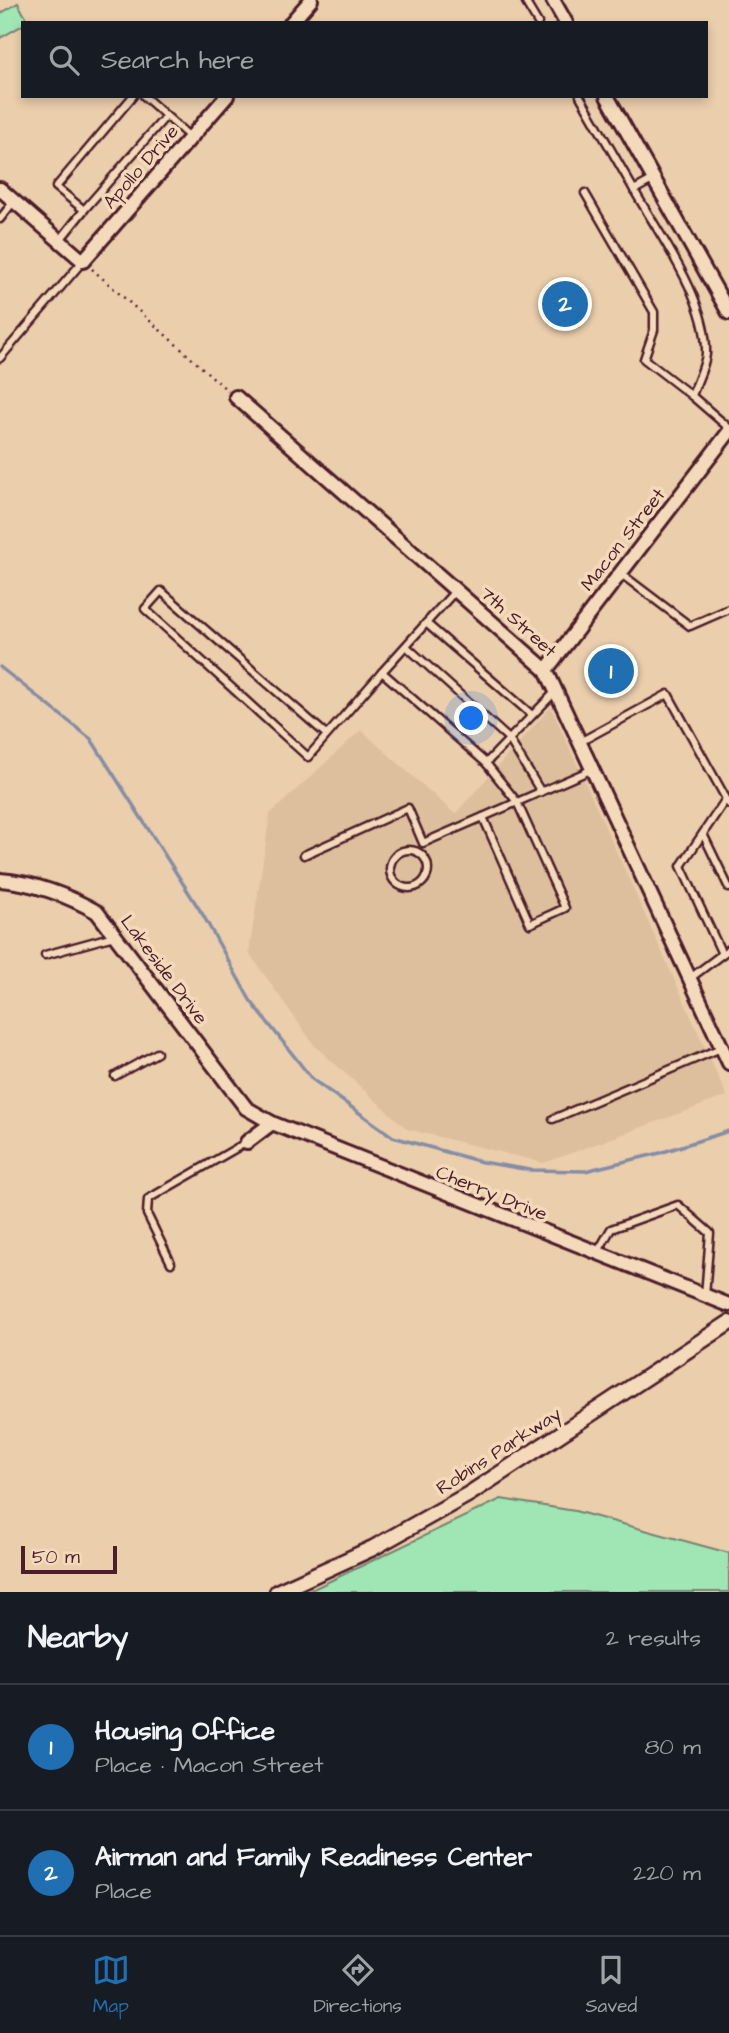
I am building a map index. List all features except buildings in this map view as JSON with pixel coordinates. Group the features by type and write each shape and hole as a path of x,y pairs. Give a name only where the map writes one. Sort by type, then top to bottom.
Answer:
{"street":[{"path":"293,21 311,0"},
{"path":"554,0 565,21"},
{"name":"Apollo Drive","path":"83,261 225,98"},
{"path":"608,98 728,307"},
{"path":"0,189 83,261"},
{"name":"7th Street","path":"236,397 546,670 729,1063"},
{"name":"Macon Street","path":"546,670 729,430"},
{"name":"Lakeside Drive","path":"0,880 13,881 79,902 97,912 246,1108 272,1124"},
{"path":"247,1142 272,1124"},
{"name":"Cherry Drive","path":"272,1124 596,1255 729,1305"},
{"name":"Robins Parkway","path":"277,1592 373,1548 469,1494 729,1323"}],"lane":[{"path":"529,0 526,3 537,21"},
{"path":"84,210 56,187 131,98"},
{"path":"146,98 191,138"},
{"path":"581,98 696,300 706,356 692,396"},
{"path":"59,241 166,116"},
{"path":"634,190 654,179"},
{"path":"585,194 654,312 654,330 644,359 692,396 729,430"},
{"path":"0,219 14,201"},
{"path":"0,358 83,261"},
{"path":"620,573 690,626 729,609"},
{"path":"327,735 161,591 145,609 309,757 456,590"},
{"path":"426,623 532,715"},
{"path":"406,646 509,739 541,792"},
{"path":"382,672 485,763 517,802 565,908 530,925 483,817"},
{"path":"485,763 556,691"},
{"path":"580,742 668,694 727,802 681,866 726,952 688,979"},
{"path":"418,853 423,843 593,769"},
{"path":"304,855 408,808 423,843"},
{"path":"703,834 729,888"},
{"path":"406,851 418,853 426,862 427,875 420,885 402,887 393,879 392,861 406,851"},
{"path":"46,955 116,936"},
{"path":"553,1119 721,1048"},
{"path":"115,1076 157,1053"},
{"path":"171,1263 147,1214 148,1199 247,1142"},
{"path":"596,1255 611,1229 678,1205 710,1233 705,1296"}],"path":[{"path":"83,261 236,397"}],"shaded area":[{"path":"551,707 727,1096 544,1163 407,1129 314,1045 249,953 270,814 361,730 455,814"}],"green space":[{"path":"18,3 27,21 21,21 21,26 0,38 0,14"},
{"path":"501,1499 575,1511 729,1553 729,1592 307,1592"}],"waterway":[{"path":"0,667 91,739 203,915 250,1000 312,1079 393,1137 482,1162 530,1170 585,1171 660,1153 729,1131"}],"place":[{"name":"Airman and Family Readiness Center","path":"565,304"},
{"name":"Housing Office","path":"611,671"}]}
